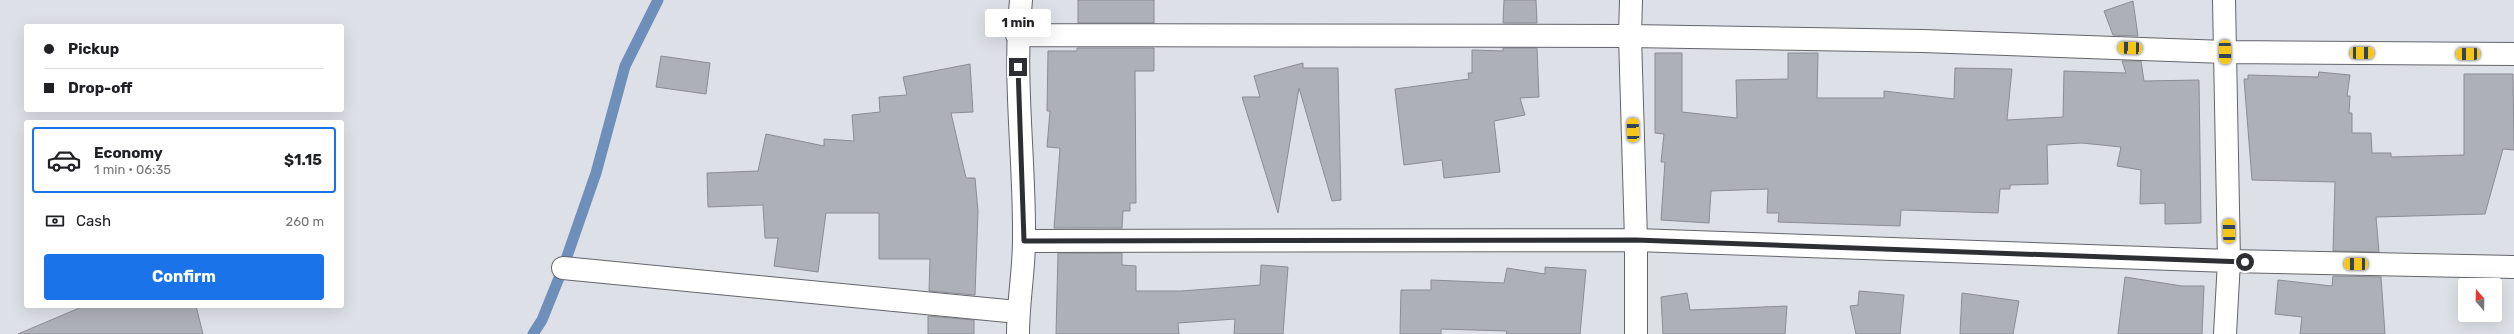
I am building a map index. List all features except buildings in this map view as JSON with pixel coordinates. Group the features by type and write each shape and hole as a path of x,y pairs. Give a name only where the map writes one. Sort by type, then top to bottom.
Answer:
{"street":[{"path":"1018,334 1018,312 1024,241 1017,35 1021,0"},
{"path":"1631,0 1630,36 1636,240 1636,334"},
{"path":"2224,0 2229,261 2225,334"},
{"path":"1017,35 1630,36 1923,41 2225,52 2514,54"},
{"path":"1024,241 1636,240 2229,261 2514,267"},
{"path":"563,268 1018,312"}],"waterway":[{"path":"533,334 542,320 563,268 596,173 625,66 658,0"}],"route":[{"path":"1018,67 1024,241 1346,239 1636,240 1927,249 2245,262"}]}
